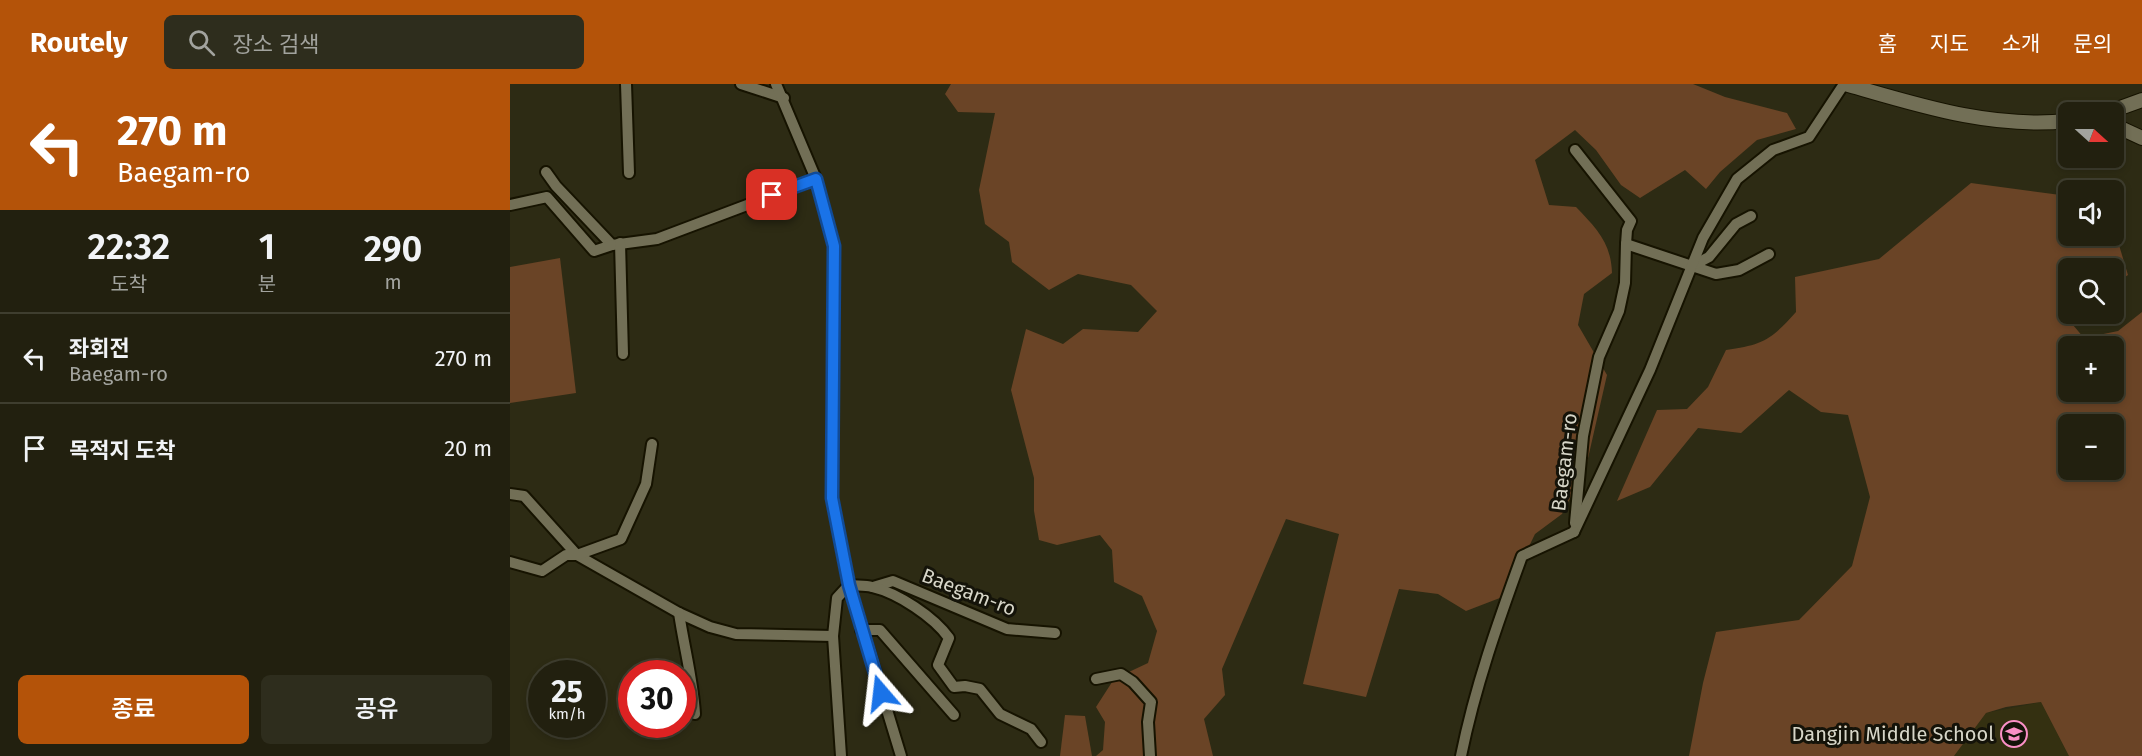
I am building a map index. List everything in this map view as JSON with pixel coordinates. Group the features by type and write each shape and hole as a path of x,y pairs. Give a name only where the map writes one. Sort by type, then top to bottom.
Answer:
{"street":[{"path":"626,84 629,173"},
{"path":"741,84 783,98"},
{"path":"776,84 816,179 834,246 832,498 849,585 861,630 901,756"},
{"path":"1574,532 1650,370 1703,238 1737,179 1773,150 1809,137 1844,84 1969,117 2021,122 2058,121"},
{"path":"2124,107 2142,100"},
{"path":"2124,130 2142,138"},
{"name":"Baegam-ro","path":"1461,756 1494,632 1522,556 1574,532 1583,436 1599,357 1619,311 1625,283 1627,230 1631,221 1575,150"},
{"path":"546,172 556,186 616,244 623,354"},
{"path":"510,205 548,197 594,251 616,244 657,239 816,179"},
{"path":"1692,266 1709,257 1736,224 1751,216"},
{"path":"1626,244 1716,274 1738,270 1768,254"},
{"path":"510,561 542,570 566,555 578,555 621,539 646,484 652,444"},
{"path":"510,494 524,495 578,555 680,613 710,627 736,634 833,636"},
{"name":"Baegam-ro","path":"872,587 893,581 1007,629 1055,633"},
{"path":"841,756 833,636 837,598 849,585"},
{"name":"Baegam-ro","path":"849,585 872,587 905,600 943,630 949,639 938,665 954,687 980,689 1000,714 1030,729 1041,742"},
{"path":"680,613 687,660"},
{"path":"861,630 880,630 954,715"},
{"path":"1096,679 1120,674 1133,682 1151,702 1148,722 1150,756"}],"shaded area":[{"path":"951,84 1693,84 1725,97 1787,113 1796,129 1757,140 1720,172 1706,189 1685,170 1640,198 1621,185 1596,150 1575,130 1535,160 1549,205 1576,207 1596,229 1609,253 1612,273 1584,294 1578,325 1607,375 1586,467 1562,514 1535,534 1505,596 1466,611 1438,594 1399,589 1366,697 1303,684 1339,534 1286,519 1222,669 1225,695 1204,719 1213,756 1096,756 1103,750 1105,722 1096,707 1114,679 1148,663 1157,631 1142,596 1114,582 1112,550 1100,535 1057,545 1039,540 1034,511 1034,478 1011,390 1026,329 1063,344 1083,329 1138,332 1157,311 1131,285 1078,274 1049,290 1012,262 1009,242 985,224 979,190 995,113 958,112 945,94"},
{"path":"1971,183 2058,195 2058,246 2119,246 2123,258 2058,258 2058,324 2074,324 2082,336 2058,336 2058,402 2124,402 2124,336 2094,336 2118,331 2142,312 2142,756 2069,756 2041,702 2006,707 1986,713 1954,756 1689,756 1703,683 1716,632 1799,620 1852,566 1870,497 1848,415 1821,412 1789,390 1741,433 1698,428 1650,487 1617,501 1657,410 1687,409 1708,387 1726,350 1758,343 1780,329 1796,312 1795,277 1879,259"},
{"path":"560,258 576,393 510,403 510,267"},
{"path":"2124,262 2128,275 2124,278"},
{"name":"Dangjin Middle School","path":"2041,702 2069,756 1954,756 1986,713"},
{"path":"1065,715 1085,716 1092,756 1060,756"}],"place":[{"name":"Dangjin Middle School","path":"2014,734"}],"route":[{"path":"772,195 816,179 834,246 832,498 849,585 881,693"}]}
